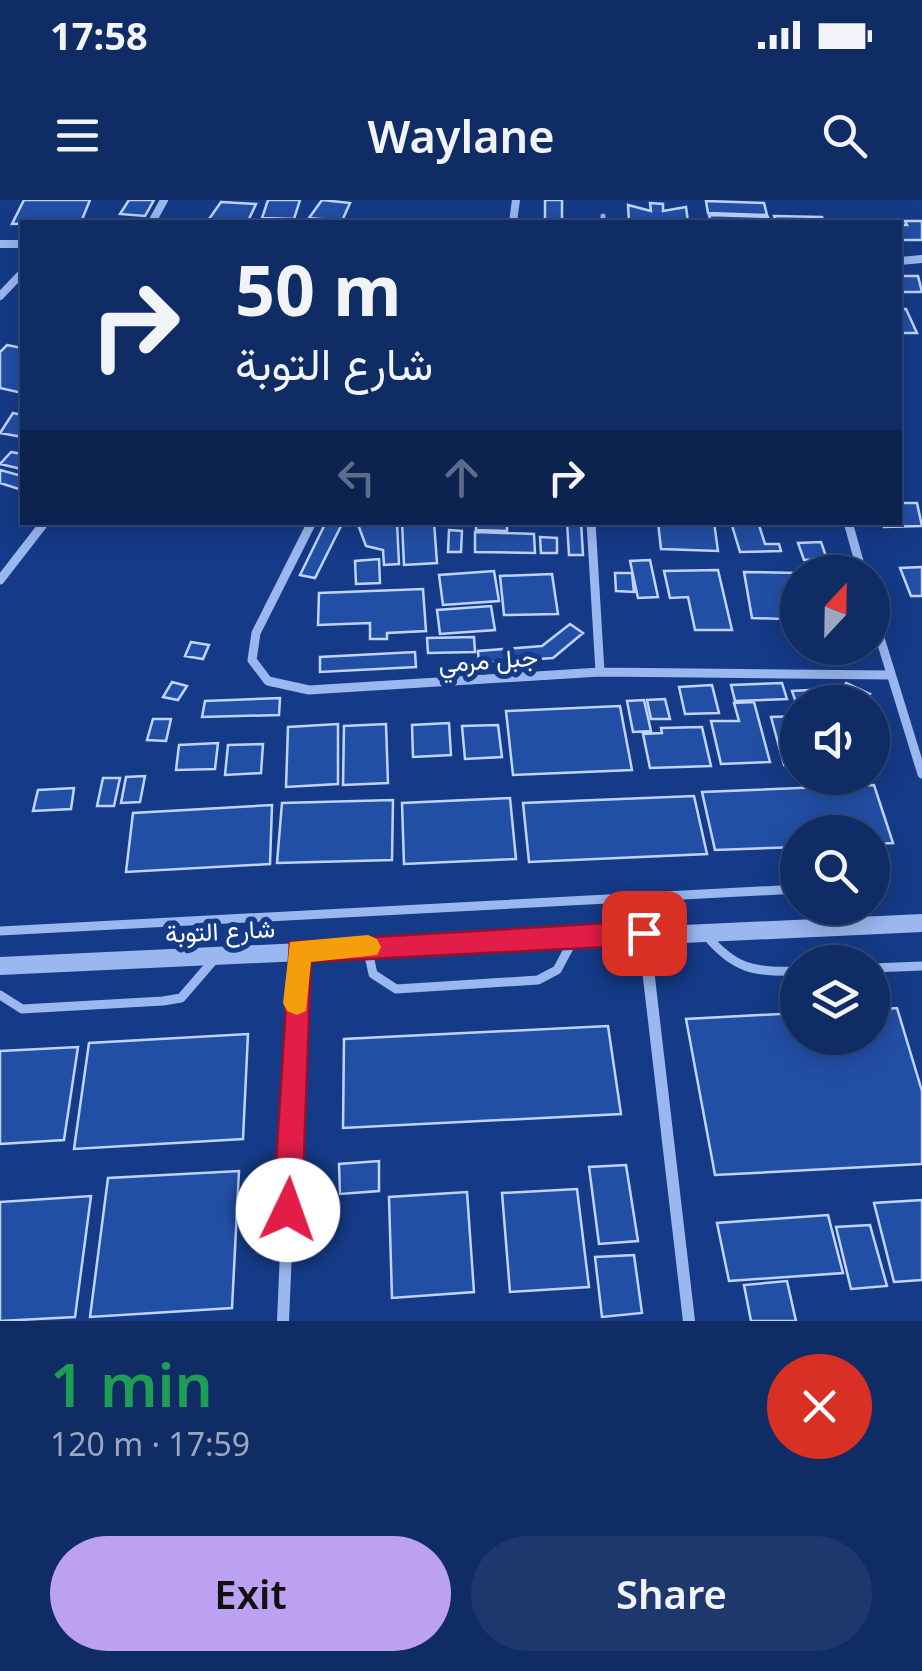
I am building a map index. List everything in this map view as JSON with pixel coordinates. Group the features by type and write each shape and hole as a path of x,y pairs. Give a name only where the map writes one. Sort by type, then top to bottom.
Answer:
{"street":[{"path":"902,261 922,262"},
{"path":"0,296 20,274"},
{"path":"0,580 43,525"},
{"name":"جبل مرمي","path":"310,525 256,633 252,660 268,681 309,690 600,672 890,676"},
{"path":"591,525 600,672"},
{"path":"849,525 857,555"},
{"path":"887,665 922,774"},
{"name":"شارع التوبة","path":"890,924 922,923"},
{"name":"شارع التوبة","path":"0,966 872,925"},
{"path":"644,933 689,1321"},
{"path":"283,1321 299,951"}],"lane":[{"path":"0,932 780,890"},
{"path":"703,931 728,964 744,973 780,972"},
{"path":"367,947 374,974 396,988 538,980 557,970 574,937"},
{"path":"0,996 22,1010 163,1002 181,998 218,955"},
{"path":"890,967 922,966"}],"building":[{"path":"24,200 90,200 82,220 20,220 20,224 12,224"},
{"path":"129,200 154,200 145,216 120,214"},
{"path":"268,200 300,200 294,219 262,218"},
{"path":"322,200 350,203 342,220 309,218"},
{"path":"545,200 562,200 562,220 545,220"},
{"path":"706,201 764,203 767,215 708,213"},
{"path":"221,202 256,204 248,220 209,219"},
{"path":"650,203 663,204 663,211 686,207 688,220 629,220 628,205 651,211"},
{"path":"709,215 769,220 710,220"},
{"path":"774,216 823,220 775,220"},
{"path":"905,221 922,221 922,240 902,240 902,225 907,225"},
{"path":"902,276 918,276 922,292 902,292"},
{"path":"902,309 906,309 917,333 902,333"},
{"path":"7,345 20,348 20,393 0,388 0,352"},
{"path":"13,413 20,415 20,437 0,433"},
{"path":"11,452 20,454 20,469 0,464"},
{"path":"0,470 20,475 20,489 0,483"},
{"path":"902,503 917,503 922,526 884,527 902,525"},
{"path":"325,525 342,525 315,578 300,575"},
{"path":"358,525 397,525 399,564 384,565 383,550 366,546"},
{"path":"402,525 434,525 437,563 404,565"},
{"path":"476,525 507,525 507,531 476,530"},
{"path":"567,525 581,525 583,555 569,555"},
{"path":"658,525 714,525 718,551 661,549"},
{"path":"732,525 759,525 765,544 779,544 781,551 740,552"},
{"path":"449,530 462,531 461,552 448,552"},
{"path":"475,532 534,534 535,553 475,552"},
{"path":"540,537 557,538 557,553 541,553"},
{"path":"821,542 826,555 802,555 798,543"},
{"path":"379,559 380,583 356,584 355,561"},
{"path":"650,560 658,597 638,598 630,561"},
{"path":"922,567 922,596 911,596 900,568"},
{"path":"718,570 732,630 695,630 688,597 670,598 664,571"},
{"path":"494,571 499,601 443,605 439,575"},
{"path":"744,572 780,573 780,619 752,618"},
{"path":"615,573 632,573 634,592 616,591"},
{"path":"552,574 558,614 504,615 500,576"},
{"path":"423,589 426,631 387,633 387,639 370,639 370,623 318,625 319,593"},
{"path":"491,606 495,630 440,634 437,610"},
{"path":"570,624 583,633 553,658 479,663 478,651 542,646"},
{"path":"474,637 475,652 428,653 427,638"},
{"path":"191,642 209,645 203,659 185,656"},
{"path":"415,652 416,667 320,672 320,657"},
{"path":"172,682 187,686 178,700 163,697"},
{"path":"712,685 719,713 685,714 679,687"},
{"path":"731,685 783,685 780,699 735,701"},
{"path":"280,698 279,715 202,717 205,701"},
{"path":"665,699 670,719 651,719 647,700"},
{"path":"644,700 651,731 633,732 627,701"},
{"path":"754,702 770,762 721,764 711,721 739,721 734,703"},
{"path":"620,706 632,770 513,775 506,711"},
{"path":"771,717 780,717 780,750"},
{"path":"153,719 171,719 166,741 147,740"},
{"path":"449,723 451,755 413,757 412,725"},
{"path":"338,724 338,784 286,787 288,727"},
{"path":"386,724 388,783 343,785 344,726"},
{"path":"498,725 502,757 465,759 462,726"},
{"path":"702,727 711,766 650,768 643,734 662,733 661,728"},
{"path":"218,743 215,769 176,770 179,745"},
{"path":"263,744 261,773 225,775 228,745"},
{"path":"145,776 140,802 121,803 126,777"},
{"path":"103,778 120,778 114,806 97,806"},
{"path":"74,788 71,809 33,811 38,790"},
{"path":"780,789 780,795 877,795 884,815 780,815 780,848 715,850 702,792"},
{"path":"694,796 707,854 529,862 523,803"},
{"path":"510,798 516,859 404,864 402,803"},
{"path":"393,800 392,860 277,863 282,803"},
{"path":"272,805 270,864 126,872 133,813"},
{"path":"897,1008 922,1091 922,1164 715,1175 686,1019 780,1014 780,1055 890,1055 890,1009"},
{"path":"608,1026 621,1114 343,1128 344,1039"},
{"path":"248,1034 243,1139 74,1149 89,1043"},
{"path":"78,1047 64,1140 0,1144 0,1051"},
{"path":"379,1161 379,1191 340,1194 339,1164"},
{"path":"626,1165 638,1241 599,1244 589,1167"},
{"path":"239,1171 232,1308 90,1317 108,1178"},
{"path":"577,1189 589,1287 510,1292 502,1193"},
{"path":"467,1192 474,1292 392,1298 389,1197"},
{"path":"91,1196 75,1317 0,1321 0,1202"},
{"path":"922,1200 922,1280 894,1282 874,1203"},
{"path":"828,1215 843,1273 729,1281 717,1223"},
{"path":"870,1225 887,1286 851,1289 836,1227"},
{"path":"634,1255 642,1313 602,1317 595,1257"},
{"path":"787,1281 796,1321 751,1321 744,1285"}],"slow traffic":[{"path":"297,1003 299,951 368,947"}],"route":[{"path":"288,1210 299,951 644,933"}]}
